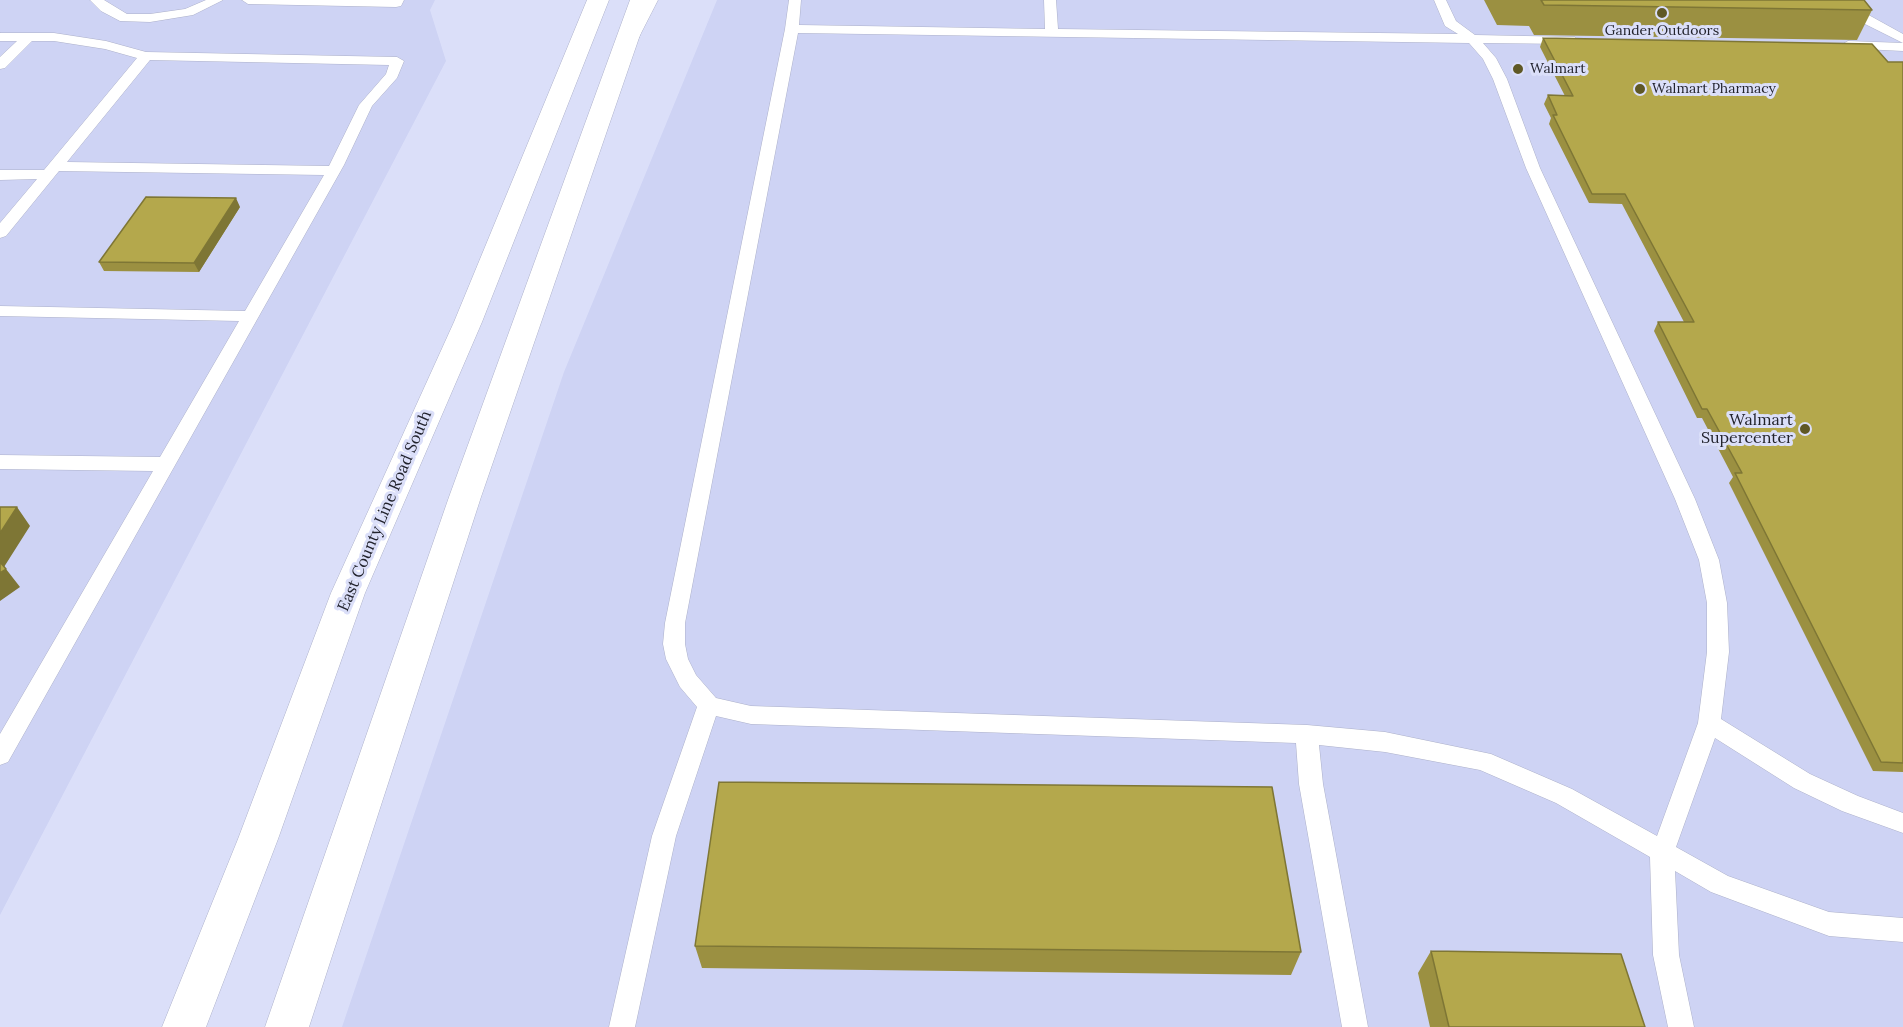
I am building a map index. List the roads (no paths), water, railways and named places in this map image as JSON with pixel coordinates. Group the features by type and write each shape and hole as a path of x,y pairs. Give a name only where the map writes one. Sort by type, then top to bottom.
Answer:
{"main road":[{"name":"East County Line Road South","path":"184,1027 258,839 348,593 468,322 598,0"},
{"path":"287,1027 465,497 641,0"},
{"path":"627,38 647,0"}],"lane":[{"path":"96,0 125,18 150,18 188,12 217,0"},
{"path":"248,0 396,3 398,0"},
{"path":"795,0 792,29 675,623 674,644 677,659 688,681 709,705 751,715 1307,734 1385,742 1482,761 1564,796 1720,885 1829,924 1903,930"},
{"path":"1050,0 1052,33"},
{"path":"1440,0 1450,23 1474,40 1489,58 1500,79 1533,168 1685,500 1709,560 1717,603 1718,652 1709,723 1679,811 1662,852 1666,955 1681,1027"},
{"path":"1845,0 1860,16 1903,39"},
{"path":"792,29 1578,41"},
{"path":"0,37 54,37 106,45 146,56 397,61 392,75 366,105 333,171 0,755"},
{"path":"0,65 28,37"},
{"path":"1838,45 1903,47"},
{"path":"0,233 146,56"},
{"path":"0,175 52,170 333,171"},
{"path":"0,311 250,316"},
{"path":"0,462 165,464"},
{"path":"622,1027 664,836 709,705"},
{"path":"1709,723 1802,781 1850,804 1903,823"},
{"path":"1307,734 1311,784 1355,1027"}],"place":[{"name":"Gander Outdoors","path":"1662,13"},
{"name":"Walmart","path":"1518,69"},
{"name":"Walmart Pharmacy","path":"1640,89"},
{"name":"Walmart Supercenter","path":"1805,429"}]}
